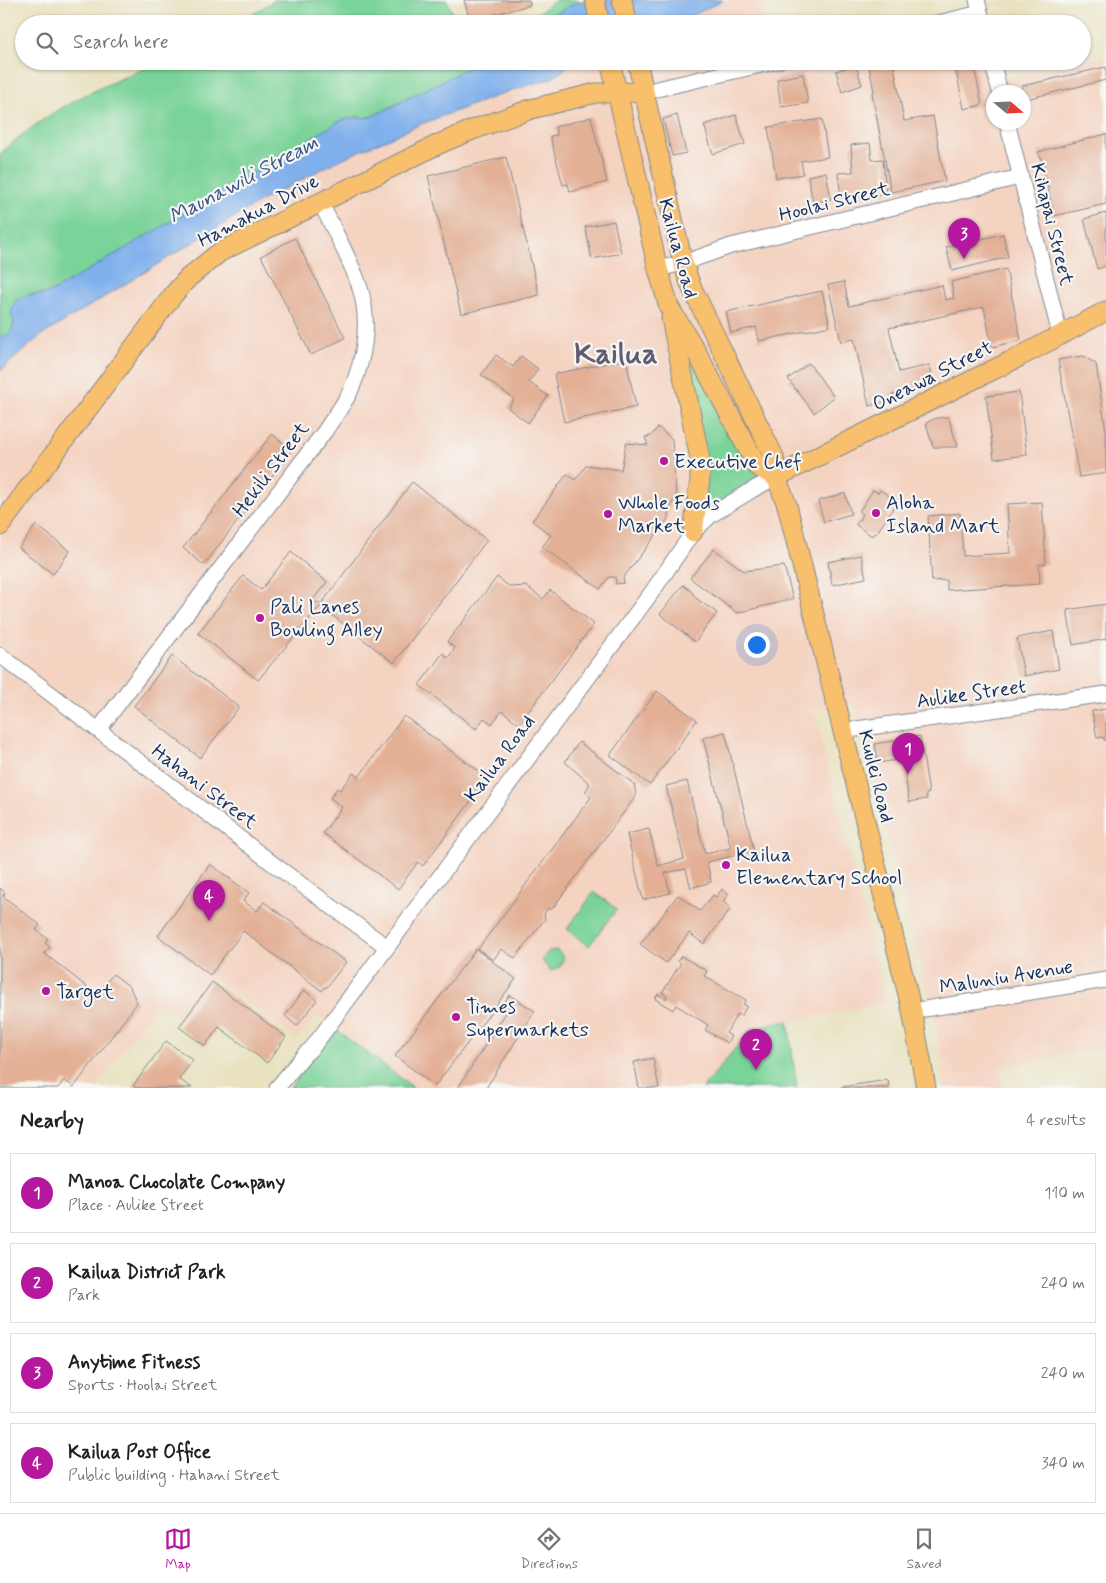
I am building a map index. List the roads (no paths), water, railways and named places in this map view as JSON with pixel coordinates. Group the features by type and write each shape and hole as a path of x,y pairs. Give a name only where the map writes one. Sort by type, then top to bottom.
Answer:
{"main road":[{"path":"595,0 598,15"},
{"path":"622,0 626,15"},
{"name":"Kailua Road","path":"612,70 658,270 669,307 696,351 757,466 776,477"},
{"name":"Kailua Road","path":"639,70 683,263 691,286 774,457 776,477"},
{"name":"Hamakua Drive","path":"0,526 173,295 188,278 220,252 418,153 472,130 531,109 596,92 644,92"},
{"path":"669,307 700,459 700,480 693,532"},
{"name":"Oneawa Street","path":"776,477 1060,335 1105,316"},
{"name":"Kuulei Road","path":"776,477 787,505 912,1011 926,1088"}],"street":[{"path":"644,92 739,70"},
{"path":"994,70 998,85"},
{"name":"Kihapai Street","path":"1009,130 1060,335"},
{"name":"Hoolai Street","path":"658,270 731,246 1020,177"},
{"name":"Hekili Street","path":"99,729 325,431 349,394 357,376 365,336 365,316 362,298 351,266 320,201"},
{"name":"Kailua Road","path":"277,1088 312,1048 652,592 693,532 722,506 776,477"},
{"name":"Hahani Street","path":"0,655 276,866 387,947"},
{"name":"Aulike Street","path":"842,731 1106,694"},
{"name":"Maluniu Avenue","path":"912,1011 1106,980"}],"water":[{"path":"585,0 723,0 694,15 554,15 567,7"},
{"name":"Maunawili Stream","path":"464,70 564,70 552,78 507,92 421,124 339,160 259,202 39,337 0,371 0,338 7,335 12,329 14,322 11,314 13,306 19,298 27,295 45,294 55,290 340,121 351,118 371,117"}],"place":[{"name":"Anytime Fitness","path":"964,259"},
{"name":"Executive Chef","path":"664,461"},
{"name":"Aloha Island Mart","path":"876,513"},
{"name":"Whole Foods Market","path":"608,514"},
{"name":"Pali Lanes Bowling Alley","path":"260,618"},
{"name":"Manoa Chocolate Company","path":"908,774"},
{"name":"Kailua Elementary School","path":"726,865"},
{"name":"Kailua Post Office","path":"209,921"},
{"name":"Target","path":"46,991"},
{"name":"Times Supermarkets","path":"456,1017"},
{"name":"Kailua District Park","path":"756,1070"}],"district":[{"name":"Kailua","path":"616,353"}]}
